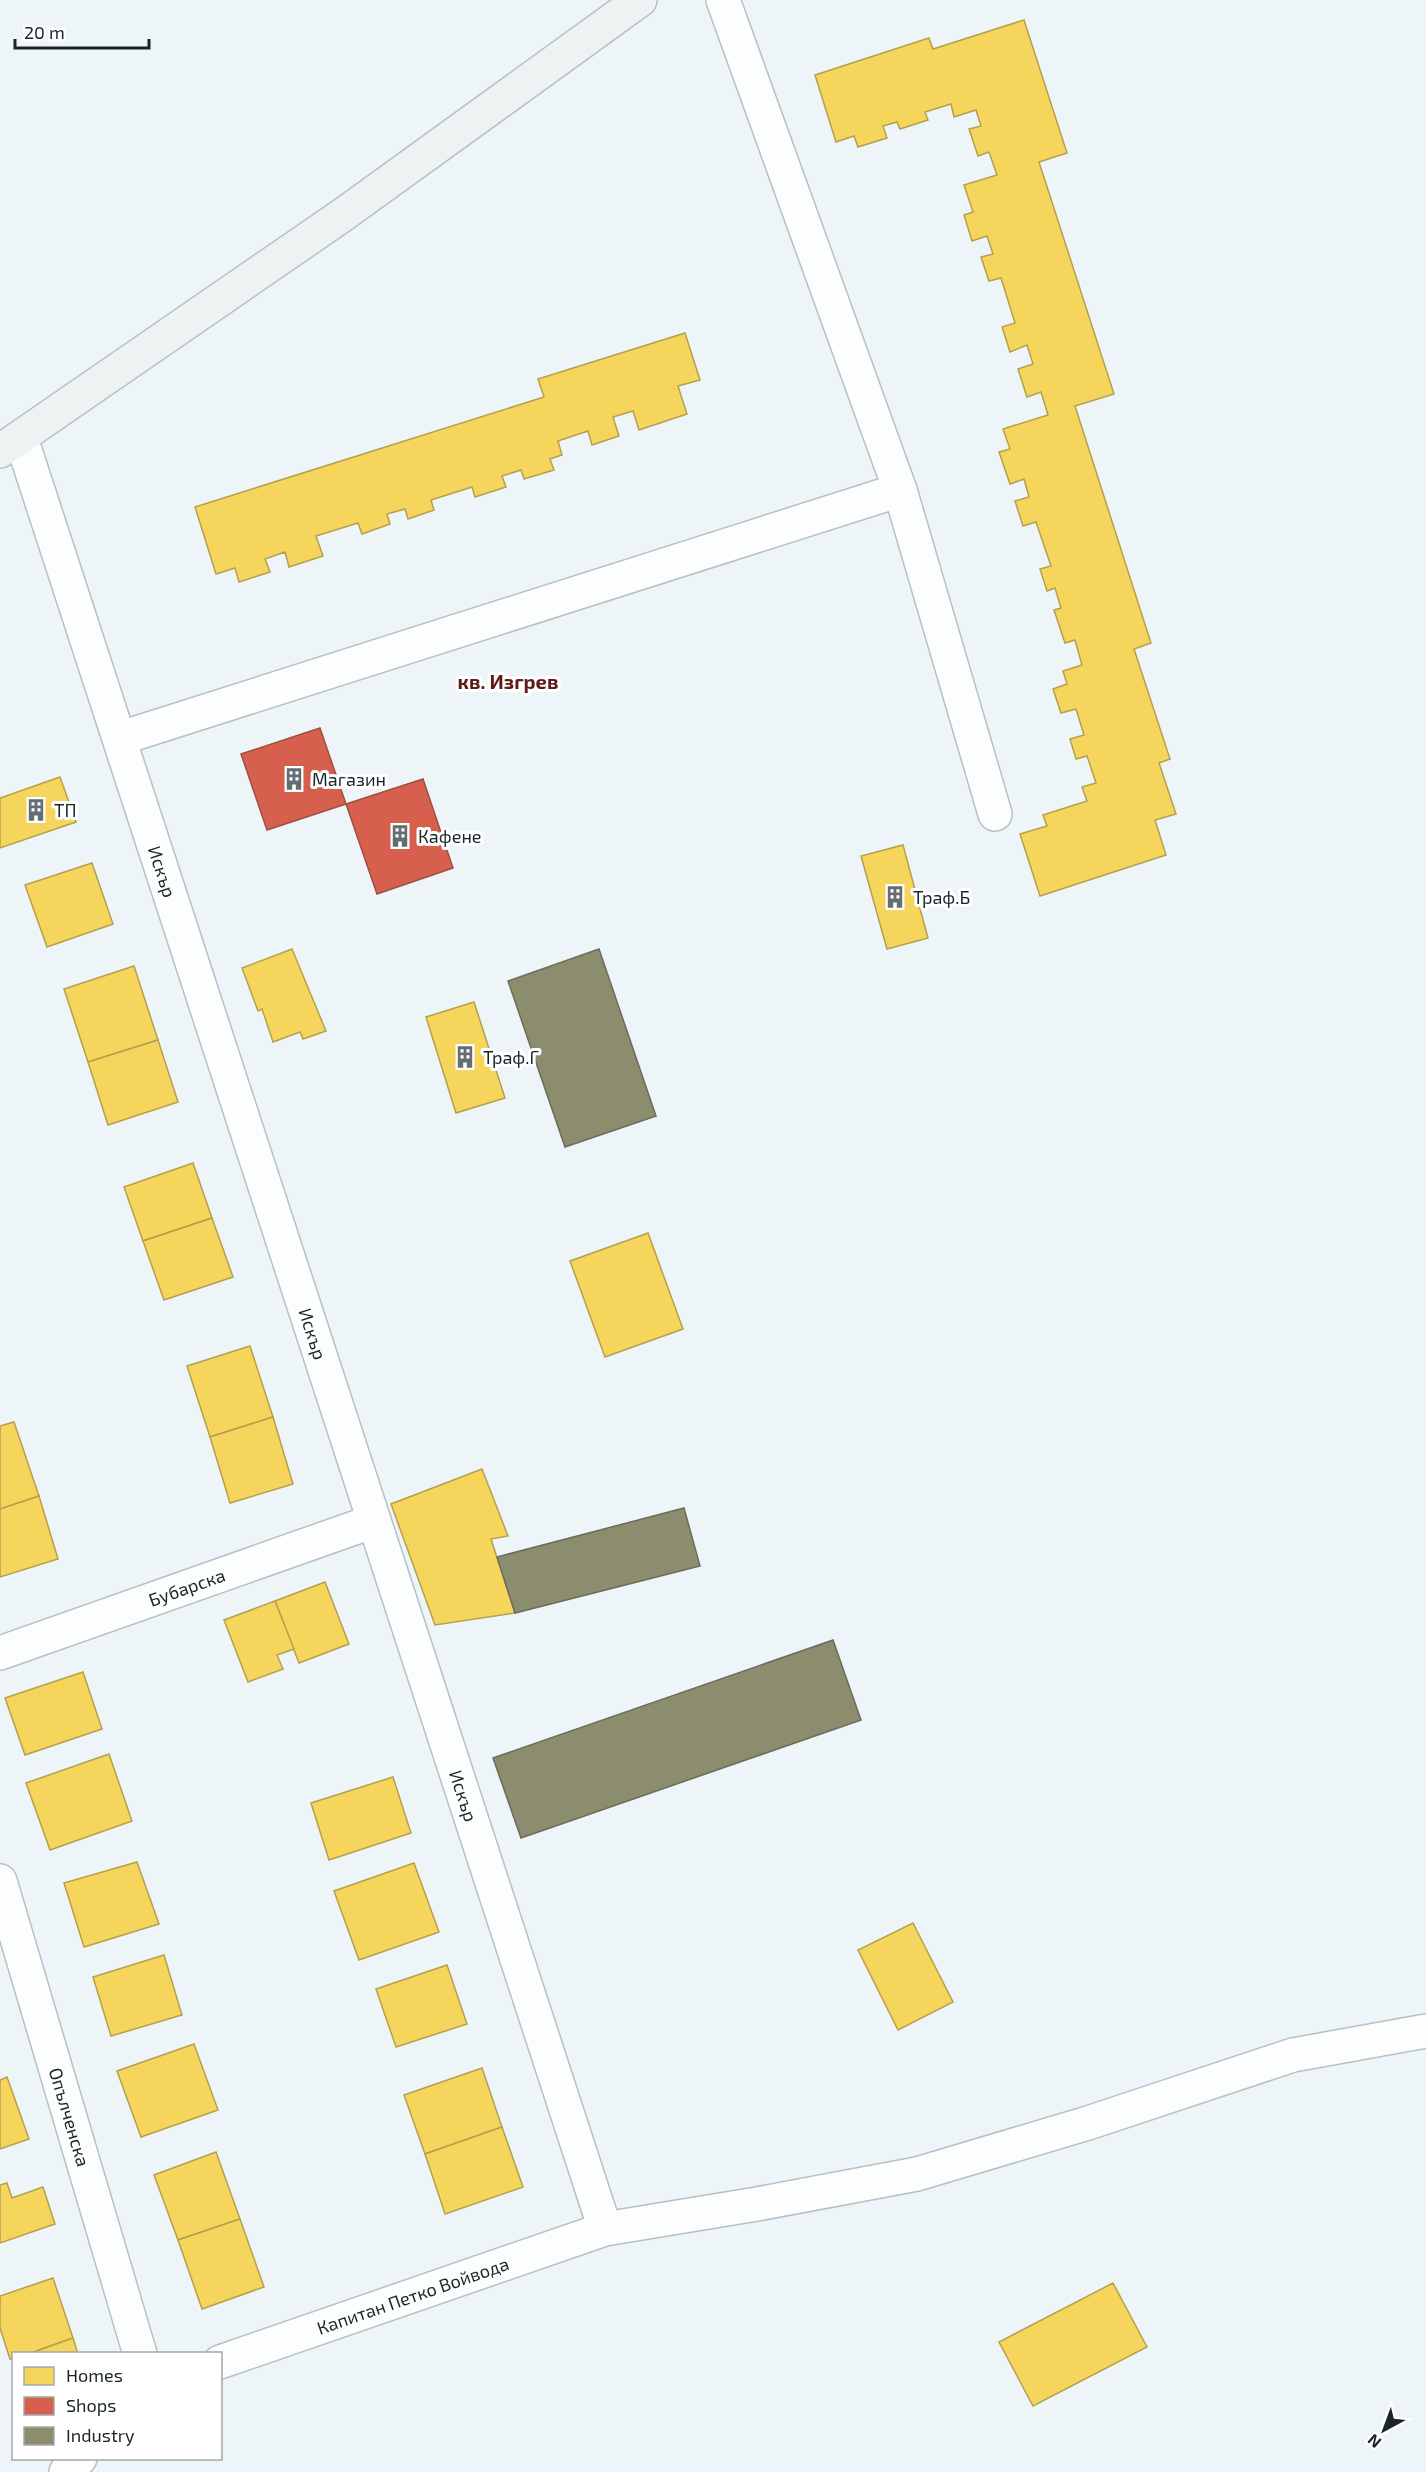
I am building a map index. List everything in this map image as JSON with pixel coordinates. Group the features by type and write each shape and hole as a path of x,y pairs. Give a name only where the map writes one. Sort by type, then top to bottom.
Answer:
{"street":[{"path":"11,444 344,214 640,0"},
{"path":"723,0 900,490 995,814"},
{"name":"Искър","path":"11,444 121,738 605,2229"},
{"path":"121,738 900,490"},
{"name":"Бубарска","path":"0,1653 374,1521"},
{"name":"Опълченска","path":"0,1881 139,2352"},
{"name":"Капитан Петко Войвода","path":"222,2361 605,2229 917,2174 1088,2123 1293,2055 1426,2031"},
{"path":"66,2472 78,2460"}],"building: Homes":[{"path":"1024,20 1067,153 1039,162 1114,394 1075,406 1151,643 1134,649 1170,759 1159,763 1176,814 1155,820 1166,855 1040,896 1020,834 1047,826 1043,815 1087,801 1082,787 1096,783 1087,756 1076,759 1070,739 1084,735 1076,709 1061,713 1053,689 1067,684 1063,671 1082,665 1075,640 1065,643 1054,610 1061,608 1055,588 1047,591 1040,569 1051,566 1036,522 1023,526 1015,501 1029,497 1024,479 1010,484 999,452 1010,449 1003,429 1048,415 1041,392 1027,397 1018,369 1033,364 1027,345 1010,352 1002,327 1015,323 1001,278 989,281 981,257 993,254 987,236 972,241 964,215 973,212 964,185 997,175 989,152 978,156 969,129 981,126 976,110 954,117 951,104 925,112 928,120 900,129 897,122 883,126 887,138 858,147 854,136 836,142 815,75 929,38 933,49"},
{"path":"685,333 700,380 678,386 687,414 639,430 633,411 613,417 619,436 592,445 588,431 558,441 562,455 550,459 554,470 524,479 521,470 502,476 506,487 475,497 472,487 431,500 434,510 408,519 405,509 387,514 390,524 362,534 358,523 316,536 323,556 289,567 285,552 265,559 270,572 239,582 235,568 216,574 195,507 544,397 538,379"},
{"name":"ТП","path":"60,777 76,822 0,848 0,798"},
{"name":"Траф.Б","path":"903,845 928,938 887,949 861,856"},
{"path":"92,863 113,924 47,947 25,885"},
{"path":"292,949 326,1031 303,1039 300,1032 273,1042 262,1009 258,1011 242,968"},
{"path":"134,966 158,1040 88,1062 64,989"},
{"name":"Траф.Г","path":"474,1002 505,1098 456,1113 426,1017"},
{"path":"158,1040 178,1102 108,1125 88,1062"},
{"path":"193,1163 212,1218 143,1241 124,1187"},
{"path":"212,1218 233,1277 164,1300 143,1241"},
{"path":"648,1233 683,1329 605,1357 570,1261"},
{"path":"250,1346 273,1417 210,1437 187,1366"},
{"path":"273,1417 293,1484 230,1503 210,1437"},
{"path":"14,1422 39,1496 0,1509 0,1426"},
{"path":"482,1469 508,1536 491,1539 515,1613 435,1625 391,1504"},
{"path":"39,1496 58,1559 0,1577 0,1509"},
{"path":"325,1582 349,1644 299,1663 275,1601"},
{"path":"275,1601 294,1649 277,1655 283,1669 248,1682 224,1620"},
{"path":"83,1672 102,1729 25,1755 5,1698"},
{"path":"109,1754 132,1821 50,1850 26,1783"},
{"path":"393,1777 411,1833 329,1860 311,1803"},
{"path":"137,1862 159,1924 84,1947 64,1883"},
{"path":"414,1863 439,1932 359,1960 334,1891"},
{"path":"913,1923 953,2002 898,2030 858,1950"},
{"path":"164,1955 182,2015 111,2036 93,1977"},
{"path":"447,1965 467,2024 396,2047 376,1989"},
{"path":"194,2044 218,2110 141,2137 117,2071"},
{"path":"482,2068 502,2127 425,2154 404,2095"},
{"path":"7,2077 29,2139 0,2149 0,2080"},
{"path":"502,2127 523,2187 445,2214 425,2154"},
{"path":"216,2152 240,2219 178,2240 154,2175"},
{"path":"7,2183 12,2198 43,2187 55,2224 0,2243 0,2185"},
{"path":"240,2219 264,2287 202,2309 178,2240"},
{"path":"53,2278 73,2338 34,2352 12,2352 10,2359 0,2328 0,2296"},
{"path":"1113,2283 1147,2347 1033,2406 999,2342"},
{"path":"73,2338 77,2352 34,2352"}],"building: Shops":[{"name":"Магазин","path":"320,728 346,804 267,830 241,754"},
{"name":"Кафене","path":"423,779 453,868 377,894 346,804"}],"building: Industry":[{"path":"599,949 656,1116 565,1147 508,981"},
{"path":"684,1508 700,1566 515,1613 497,1557"},
{"path":"833,1640 861,1720 521,1838 493,1758"}],"place":[{"name":"Магазин","path":"294,779"},
{"name":"ТП","path":"36,810"},
{"name":"Кафене","path":"400,836"},
{"name":"Траф.Б","path":"895,897"},
{"name":"Траф.Г","path":"465,1057"}],"district":[{"name":"кв. Изгрев","path":"508,681"}]}
